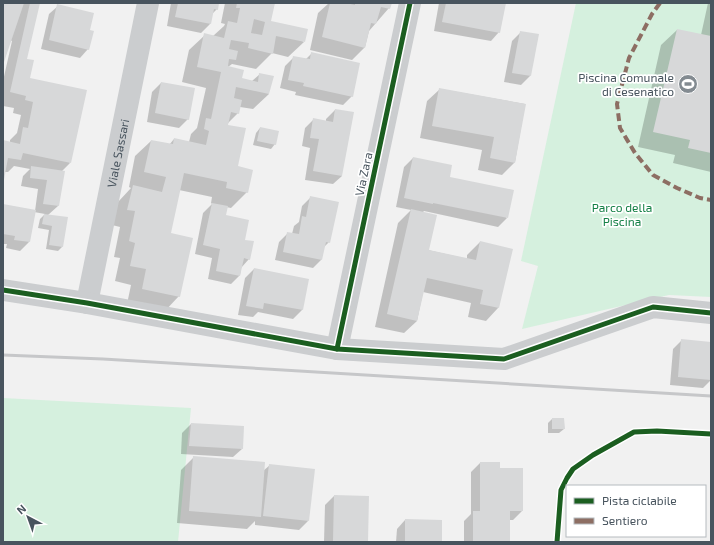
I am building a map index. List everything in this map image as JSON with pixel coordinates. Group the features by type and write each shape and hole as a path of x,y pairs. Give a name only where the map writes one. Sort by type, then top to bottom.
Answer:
{"street":[{"name":"Viale Sassari","path":"87,303 148,3"},
{"name":"Via Zara","path":"337,349 410,3"},
{"path":"3,290 87,303 337,349 504,359 654,307 711,313"}],"green space":[{"name":"Parco della Piscina","path":"576,3 711,3 711,297 669,295 522,329 538,266 521,261"},
{"path":"3,398 191,408 178,542 3,542"}],"building":[{"path":"3,3 24,3 3,65"},
{"path":"30,3 40,3 27,59 34,60 30,78 87,90 71,163 23,153 21,160 8,158 3,180 3,140 20,144 23,127 28,128 33,102 25,100 26,96 10,92"},
{"path":"178,3 219,3 218,10 214,9 211,24 175,17"},
{"path":"237,3 275,3 271,21 308,29 305,42 276,36 273,54 248,48 249,43 231,40 229,49 238,51 236,60 229,59 228,66 244,70 242,78 258,82 259,73 274,76 269,94 236,87 234,98 242,100 239,114 231,112 228,125 246,128 238,166 253,170 248,193 226,188 227,182 184,173 171,233 193,238 180,297 142,289 146,269 130,266 135,243 129,241 135,211 127,210 133,185 162,192 166,177 144,172 151,140 173,144 174,138 206,145 209,131 204,129 206,118 211,119 221,72 197,67 204,33 224,38 228,21 237,23 240,8 236,8","holes":["254,19 265,22 262,35 251,33"]},
{"path":"330,3 346,3 355,5 355,3 392,3 390,9 381,7 376,24 371,23 365,48 322,37"},
{"path":"446,3 506,3 500,33 442,22"},
{"path":"57,4 94,13 90,30 94,31 89,50 49,40"},
{"name":"Piscina Comunale di Cesenatico","path":"677,29 711,36 711,153 688,148 690,140 653,132"},
{"path":"520,31 539,34 531,76 512,73"},
{"path":"311,52 360,63 353,97 303,86 304,83 288,80 293,56 310,59"},
{"path":"161,82 195,88 189,120 155,113"},
{"path":"439,88 526,104 515,163 490,158 494,137 432,126"},
{"path":"335,109 354,112 342,176 313,171 319,139 310,138 313,118 333,122"},
{"path":"260,127 279,131 276,145 257,141"},
{"path":"413,157 452,165 450,177 514,190 508,218 404,198"},
{"path":"31,166 65,171 59,206 43,204 47,180 30,178"},
{"path":"310,196 339,202 330,243 326,242 322,260 283,252 287,232 299,234 302,216 306,217"},
{"path":"212,203 228,206 226,215 249,220 245,240 254,241 250,260 244,258 240,276 216,271 220,249 203,245"},
{"path":"3,204 36,210 30,242 14,240 15,236 3,234"},
{"path":"411,209 437,215 429,250 476,260 480,241 513,249 499,308 480,304 483,290 427,278 417,321 387,314"},
{"path":"44,214 68,217 63,247 49,245 52,226 42,224"},
{"path":"254,268 309,279 303,310 264,303 263,309 246,306"},
{"path":"681,339 711,342 711,380 678,377"},
{"path":"552,418 564,418 565,429 552,429"},
{"path":"191,423 244,426 243,449 189,446"},
{"path":"193,456 265,462 261,517 189,511"},
{"path":"480,462 500,462 500,468 523,468 523,511 510,511 510,542 473,542 473,511 480,511"},
{"path":"269,464 315,469 309,521 263,516"},
{"path":"334,495 369,496 368,542 333,542"},
{"path":"405,519 442,520 442,542 405,542"}],"railway":[{"path":"3,355 103,359 711,396"}],"marked path":[{"path":"660,3 652,14 629,58 617,104 620,128 635,153 653,175 700,198 711,200"}],"cycle path":[{"path":"337,349 410,3"},
{"path":"3,290 87,303 337,349 504,359 653,307 711,313"},
{"path":"557,542 561,490 573,469 593,455 634,432 657,431 711,434"}],"place":[{"name":"Piscina Comunale di Cesenatico","path":"688,84"}]}
